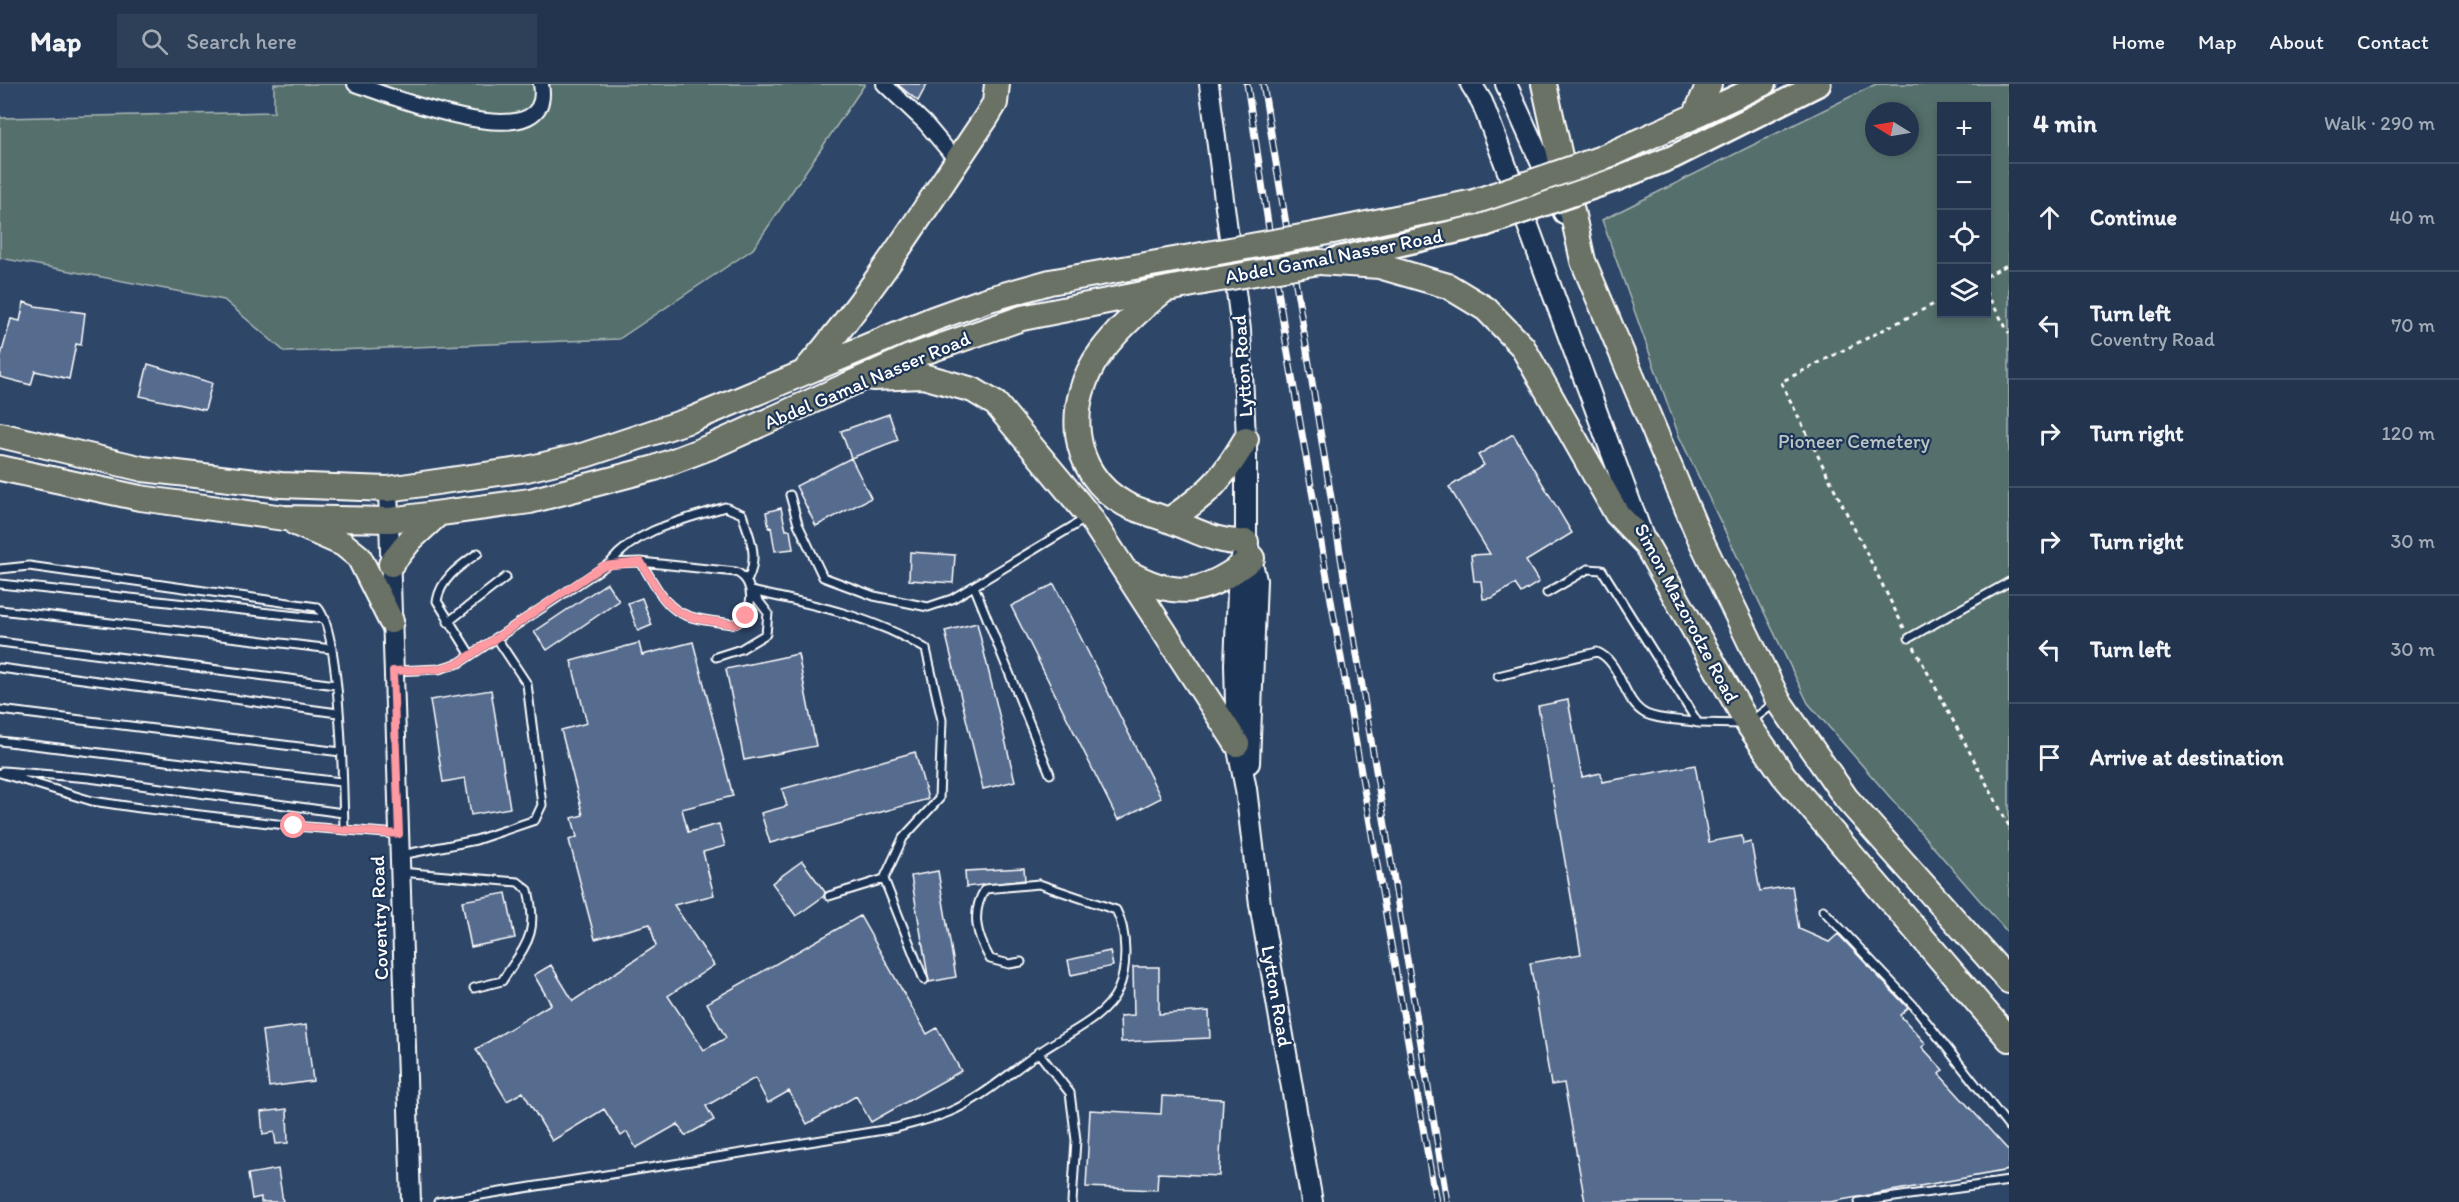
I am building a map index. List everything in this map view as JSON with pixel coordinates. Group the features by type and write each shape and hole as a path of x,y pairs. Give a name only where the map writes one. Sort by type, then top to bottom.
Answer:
{"highway":[{"path":"803,374 833,340 911,230 991,110 997,84"},
{"path":"1544,84 1583,261"},
{"path":"1695,116 1709,84"},
{"name":"Abdel Gamal Nasser Road","path":"0,435 143,469 281,485 388,489 527,469 585,455 693,419 933,319 986,300 1050,282 1318,234 1474,202 1602,158 1695,116"},
{"path":"1325,261 1379,266 1413,275 1448,286 1486,309 1522,346 1617,514 1645,543"},
{"name":"Abdel Gamal Nasser Road","path":"0,468 140,498 284,518 390,520 530,501 655,468 710,447 910,357 1022,318 1168,288 1325,261"},
{"name":"Simon Mazorodze Road","path":"1583,261 1694,524 1778,700 1846,798 2009,981"},
{"path":"1127,572 1153,586 1184,590 1213,584 1246,556 1219,540 1123,503 1104,488 1083,460 1076,424 1088,376 1100,353 1133,315 1168,288"},
{"path":"857,379 924,376 973,390 996,404 1090,517 1127,572 1202,694 1237,744"},
{"path":"1169,520 1212,489 1224,476 1246,439"},
{"path":"391,564 411,538 437,515"},
{"path":"284,518 353,551 372,580 391,621"},
{"name":"Simon Mazorodze Road","path":"1645,543 1748,724 1784,776 2009,1039"}],"main road":[{"name":"Simon Mazorodze Road","path":"1472,84 1482,102 1496,139 1645,543"},
{"name":"Simon Mazorodze Road","path":"1506,84 1526,123 1583,261"},
{"name":"Abdel Gamal Nasser Road","path":"1695,116 1764,84"},
{"name":"Abdel Gamal Nasser Road","path":"1325,261 1484,225 1617,179 1673,157 1819,84"},
{"name":"Lytton Road","path":"1246,439 1246,556 1235,664 1237,744 1246,789 1260,904 1312,1202"},
{"name":"Lytton Road","path":"1246,556 1256,580 1246,789"}],"street":[{"path":"355,84 468,118 496,124 526,120 538,109 542,92 541,84"},
{"path":"884,84 925,123 957,161"},
{"name":"Lytton Road","path":"1209,84 1241,330 1246,439"},
{"name":"Coventry Road","path":"388,489 411,1202"}],"lane":[{"path":"790,495 798,524 823,577 874,596 928,607 952,599 1090,517"},
{"path":"393,671 439,669 459,663 609,563 621,549 653,530 725,507 742,514 754,551 754,564 748,579 752,591 768,614 765,634 741,649 716,657"},
{"path":"470,654 437,601 439,590 451,573 478,553"},
{"path":"609,563 641,562 729,570 748,579"},
{"path":"641,562 664,601 683,616 694,619 738,623 746,616 752,591"},
{"path":"0,569 29,566 314,605 325,619 332,649 341,752 344,829"},
{"path":"1547,593 1588,569 1602,570 1698,723"},
{"path":"448,622 506,577"},
{"path":"1909,638 2009,582"},
{"path":"0,584 325,619"},
{"path":"974,586 1050,774"},
{"path":"752,591 862,618 900,633 926,649 942,720 939,799 903,838 884,879 924,980"},
{"path":"0,610 332,649"},
{"path":"400,864 535,820 542,805 526,684 496,637"},
{"path":"0,642 336,685"},
{"path":"1498,675 1597,652 1607,656 1634,701 1644,713 1698,723 1748,724 1778,700"},
{"path":"0,668 338,713"},
{"path":"0,710 341,752"},
{"path":"0,741 341,782"},
{"path":"0,772 92,801 294,826 399,834"},
{"path":"0,772 89,778 343,813"},
{"path":"400,864 518,882 528,890 534,916 530,938 502,981 474,988"},
{"path":"829,896 884,879"},
{"path":"438,1202 896,1128 949,1112 991,1088 1038,1052 1100,1013 1118,990 1126,936 1123,922 1116,910 1039,884 985,889 978,899 975,920 980,941 990,959 1009,964 1021,962"},
{"path":"1823,909 1914,1006 2009,1127"},
{"path":"1038,1052 1070,1093 1076,1140 1072,1202"},
{"path":"1858,1202 2009,1181"}],"path":[{"path":"1991,273 2009,264"},
{"path":"1991,301 2009,333"},
{"path":"1937,302 1781,382 1909,638 2009,826"}],"green space":[{"path":"274,84 865,84 753,249 619,339 285,352 224,300 0,258 0,115 1,118 274,112"},
{"name":"Pioneer Cemetery","path":"1876,84 2009,84 2009,934 1808,703 1679,436 1602,220"}],"building":[{"path":"897,84 927,84 918,101"},
{"path":"24,302 35,306 85,313 81,345 76,344 69,379 35,371 31,385 0,377 0,359 11,319 20,321"},
{"path":"148,364 212,383 205,410 140,396"},
{"path":"889,414 898,440 851,458 841,431"},
{"path":"1513,434 1572,533 1526,561 1539,582 1521,593 1515,584 1492,598 1483,599 1481,581 1474,581 1471,555 1490,554 1449,487 1484,465 1478,455"},
{"path":"851,458 871,498 816,526 796,486"},
{"path":"781,508 786,530 790,530 793,549 775,551 766,512"},
{"path":"910,552 955,555 953,583 909,580"},
{"path":"607,583 619,601 547,650 534,632"},
{"path":"1054,584 1161,798 1118,820 1011,606"},
{"path":"642,598 652,625 638,631 628,603"},
{"path":"977,623 1015,781 983,789 945,631"},
{"path":"693,642 733,796 682,809 688,832 719,824 725,846 703,852 714,895 674,905 714,965 668,996 704,1050 726,1038 707,1003 860,916 927,1034 937,1028 961,1071 871,1122 856,1096 807,1124 789,1091 768,1103 755,1078 706,1106 714,1120 685,1136 678,1124 636,1148 627,1132 621,1136 604,1109 552,1141 523,1092 507,1101 476,1049 551,1004 534,975 551,965 573,1001 656,946 650,924 595,939 569,840 577,837 572,818 583,815 561,730 587,723 571,661 639,643 642,655"},
{"path":"798,654 816,746 744,760 726,669"},
{"path":"491,690 510,808 471,815 465,778 443,782 430,700"},
{"path":"1568,700 1582,777 1601,773 1602,782 1695,765 1709,842 1742,836 1743,844 1751,842 1760,891 1792,886 1799,929 1829,942 1838,934 1908,1008 1900,1015 1926,1044 1922,1047 1943,1070 1939,1074 2009,1151 2009,1170 1830,1202 1585,1202 1564,1083 1551,1085 1530,963 1581,954 1538,706"},
{"path":"915,752 928,799 770,843 761,813 787,806 782,789"},
{"path":"802,861 825,892 824,896 796,916 772,883"},
{"path":"1024,868 1025,880 966,887 965,871"},
{"path":"938,871 956,977 929,982 911,876"},
{"path":"506,893 515,938 471,947 462,901"},
{"path":"1110,951 1113,966 1071,975 1068,960"},
{"path":"1133,967 1159,967 1159,1014 1209,1011 1210,1038 1121,1042 1120,1016 1134,1015"},
{"path":"306,1025 313,1081 269,1087 262,1031"},
{"path":"1162,1096 1223,1099 1219,1176 1158,1173 1157,1190 1086,1187 1090,1110 1161,1114"},
{"path":"287,1109 288,1143 276,1144 274,1132 263,1134 261,1112"},
{"path":"278,1169 283,1202 261,1202 261,1197 252,1199 248,1174"}],"railway":[{"path":"1247,84 1286,342 1436,1202"},
{"path":"1263,84 1447,1202"}],"route":[{"path":"294,826 399,834 393,671 439,669 459,663 609,563 641,562 664,601 671,609 683,616 733,624 742,621 746,616"}]}
